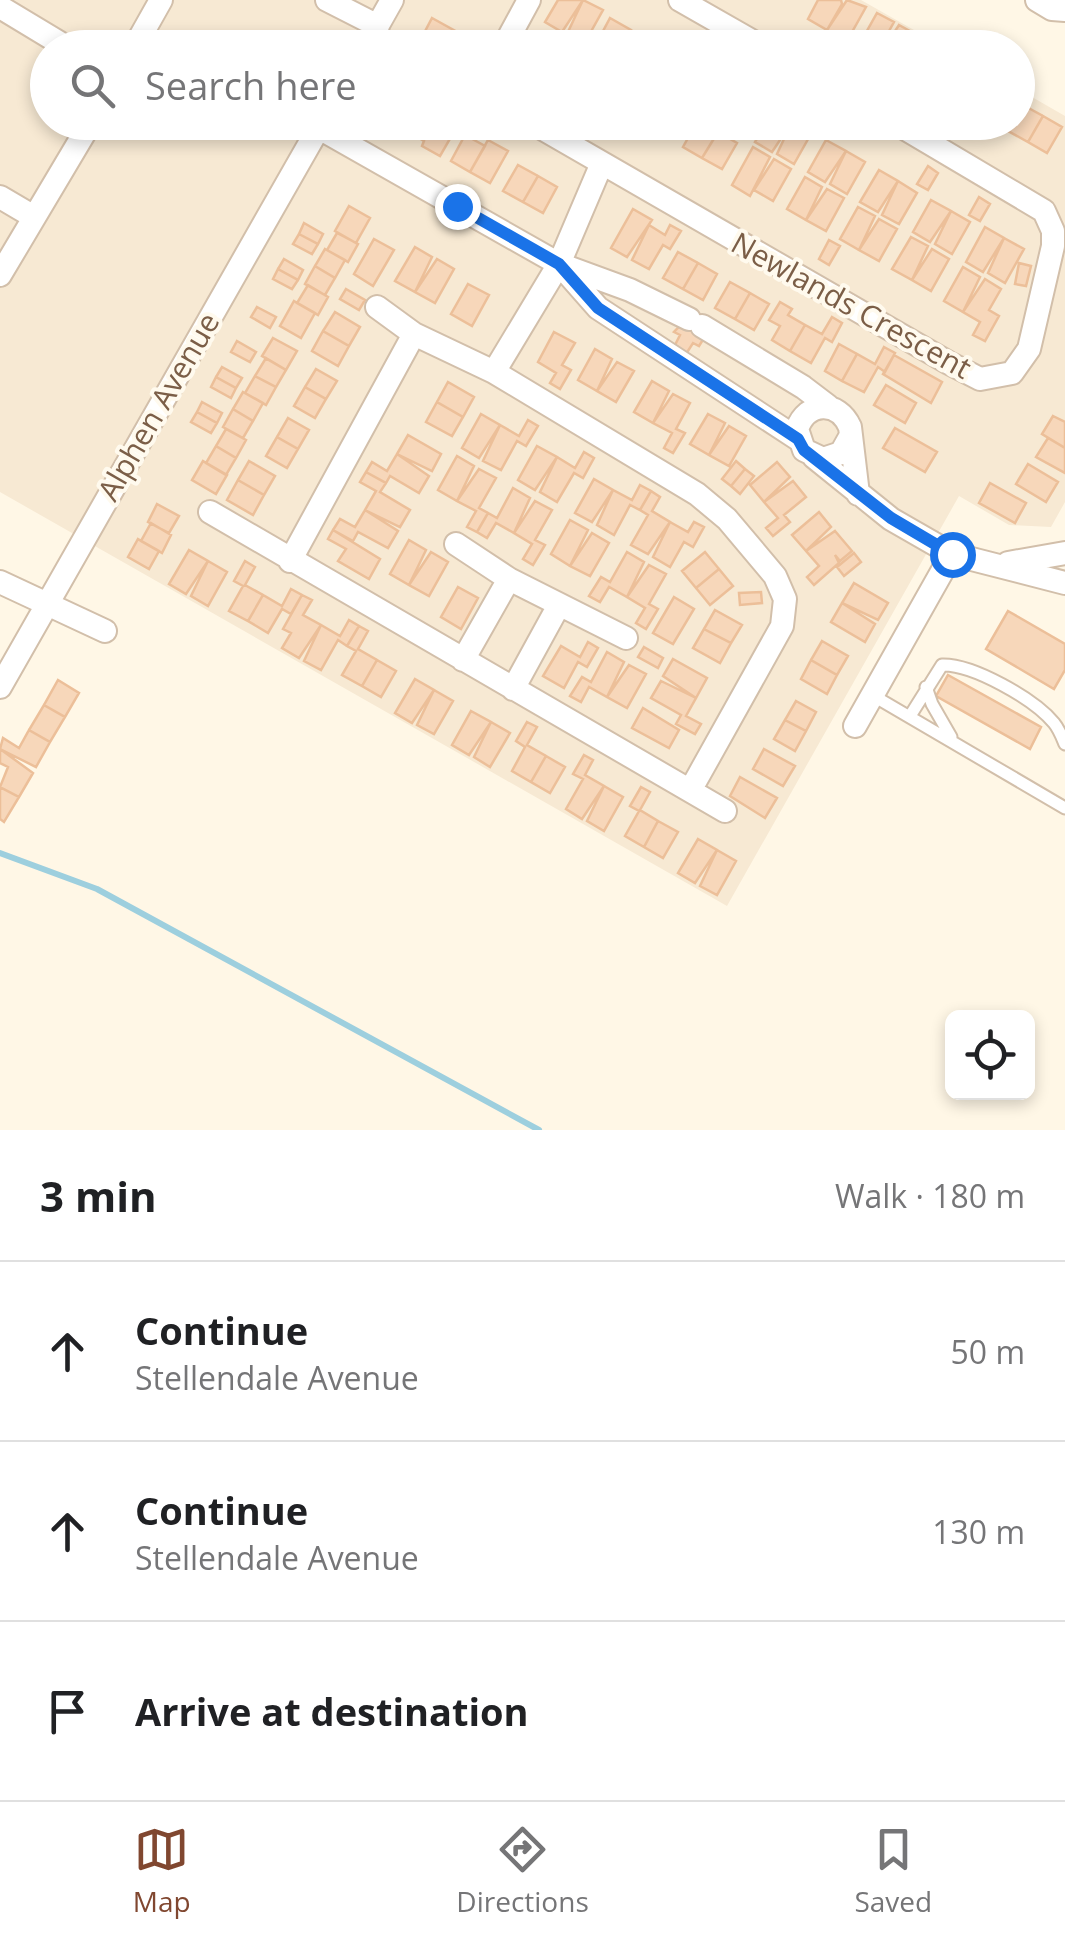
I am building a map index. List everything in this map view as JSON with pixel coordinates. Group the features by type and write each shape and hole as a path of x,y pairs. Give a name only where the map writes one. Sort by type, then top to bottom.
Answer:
{"street":[{"path":"144,30 161,0"},
{"path":"328,0 378,26"},
{"path":"376,30 392,0"},
{"path":"513,30 529,0"},
{"path":"680,0 732,30"},
{"path":"1037,0 1052,9 1065,10"},
{"path":"0,7 38,30"},
{"path":"0,276 80,140"},
{"name":"Alphen Avenue","path":"0,688 311,140"},
{"path":"346,140 559,264 630,290 696,323 803,387 845,417 858,494"},
{"name":"Newlands Crescent","path":"561,140 980,379 1012,374 1029,349 1053,246 1049,219 1044,211 924,140"},
{"path":"494,372 559,264 602,164"},
{"path":"0,196 34,217"},
{"path":"559,264 598,308 798,439 804,450 891,518 952,554 1065,583"},
{"path":"378,307 414,334 494,372 697,494 727,519 780,586 786,613 782,626 691,789"},
{"path":"290,561 414,334"},
{"path":"798,439 801,419 808,411 828,406"},
{"path":"814,457 832,457 846,446 850,437"},
{"path":"210,512 725,811"},
{"path":"456,544 509,579 626,638"},
{"path":"994,565 1065,553"},
{"path":"855,726 952,554"},
{"path":"463,660 509,579"},
{"path":"0,582 106,631"},
{"path":"513,688 559,605"}],"lane":[{"path":"910,716 942,665 961,666 1040,709 1056,724 1065,744"},
{"path":"926,687 954,742"},
{"path":"872,695 1064,804"}],"shaded area":[{"path":"0,0 861,0 914,30 30,30 30,140 1035,140 1035,99 1065,116 1065,502 1051,527 1009,525 959,496 727,906 0,492"}],"building":[{"path":"558,0 583,0 563,30 545,22"},
{"path":"583,0 603,10 592,30 569,30"},
{"path":"818,0 841,0 827,30 808,19"},
{"path":"847,0 866,7 853,30 827,30"},
{"path":"877,13 894,22 890,30 867,30"},
{"path":"432,18 454,30 426,30"},
{"path":"610,18 631,30 604,30"},
{"path":"1035,112 1043,116 1035,130"},
{"path":"1043,116 1062,127 1047,153 1028,142 1035,140 1035,130"},
{"path":"449,140 440,156 422,146 424,141"},
{"path":"462,140 474,140 485,146 470,172 451,161"},
{"path":"488,140 508,151 490,183 470,172"},
{"path":"687,140 713,140 702,158 683,147"},
{"path":"713,140 737,143 722,169 702,158"},
{"path":"756,140 780,140 772,152"},
{"path":"784,140 808,140 794,164 777,154"},
{"path":"826,140 846,151 825,182 808,172"},
{"path":"753,147 770,157 750,196 732,185"},
{"path":"846,151 865,162 847,194 830,184"},
{"path":"774,159 791,169 773,201 754,190"},
{"path":"518,165 538,176 523,202 503,191"},
{"path":"928,166 938,173 928,190 917,184"},
{"path":"879,170 898,181 878,212 860,202"},
{"path":"538,176 557,187 543,213 523,202"},
{"path":"805,177 822,187 806,220 787,209"},
{"path":"898,181 917,193 899,224 882,215"},
{"path":"827,189 844,198 826,231 806,220"},
{"path":"979,197 990,204 980,221 969,215"},
{"path":"931,200 951,211 930,242 913,232"},
{"path":"349,206 370,218 356,243 335,231"},
{"path":"858,207 875,216 859,250 840,239"},
{"path":"633,209 652,220 627,257 611,248"},
{"path":"951,211 970,222 952,254 935,244"},
{"path":"879,219 897,229 879,261 859,250"},
{"path":"304,223 323,234 318,244 299,234"},
{"path":"649,225 665,235 670,225 681,231 670,249 663,245 649,269 632,260"},
{"path":"985,227 1004,238 983,272 966,262"},
{"path":"337,233 358,244 348,262 327,250"},
{"path":"299,234 318,244 312,254 293,244"},
{"path":"911,237 928,246 912,280 892,269"},
{"path":"1004,238 1024,249 1005,283 988,273"},
{"path":"374,239 394,250 373,286 354,274"},
{"path":"829,240 840,246 829,265 819,259"},
{"path":"415,247 432,257 415,292 395,281"},
{"path":"325,249 345,260 335,278 315,266"},
{"path":"932,249 949,259 931,291 912,280"},
{"path":"678,252 698,263 683,289 663,278"},
{"path":"284,259 303,270 298,280 278,269"},
{"path":"437,259 454,269 435,303 415,292"},
{"path":"698,263 717,274 703,300 683,289"},
{"path":"1019,263 1031,266 1026,286 1015,284"},
{"path":"315,266 335,278 325,295 305,284"},
{"path":"963,267 980,277 963,312 944,301"},
{"path":"278,269 298,280 292,289 273,279"},
{"path":"985,279 1001,289 989,310 999,316 985,341 973,335 980,322 963,312"},
{"path":"730,282 750,293 735,319 715,308"},
{"path":"468,284 489,295 472,326 451,314"},
{"path":"308,285 328,297 318,315 297,303"},
{"path":"346,289 365,300 359,310 340,299"},
{"path":"750,293 769,304 754,330 735,319"},
{"path":"294,301 315,313 301,338 280,326"},
{"path":"780,302 792,309 788,315 805,325 790,351 772,340 780,326 769,320"},
{"path":"257,307 276,317 270,328 251,317"},
{"path":"694,311 707,318 704,338 699,346 693,343 686,354 674,347 680,335 674,332"},
{"path":"335,312 360,327 349,346 323,331"},
{"path":"832,317 842,323 832,342 825,338 811,363 790,351 805,325 822,334"},
{"path":"323,331 349,346 338,366 312,351"},
{"path":"554,332 575,343 562,365 571,370 560,389 550,383 556,373 538,362"},
{"path":"273,338 297,351 286,370 262,356"},
{"path":"237,341 256,352 250,362 231,352"},
{"path":"839,344 857,354 842,381 825,371"},
{"path":"884,347 895,353 885,372 878,367 864,392 842,381 857,354 875,364"},
{"path":"595,349 612,359 597,391 578,380"},
{"path":"894,355 942,382 931,403 883,374"},
{"path":"266,358 286,370 276,387 255,376"},
{"path":"617,362 634,371 616,402 597,391"},
{"path":"222,367 242,378 236,388 216,377"},
{"path":"316,369 337,381 326,399 305,387"},
{"path":"255,376 276,387 266,405 245,393"},
{"path":"216,377 236,388 231,398 211,387"},
{"path":"652,381 669,391 653,423 634,412"},
{"path":"448,382 474,397 463,417 437,402"},
{"path":"886,385 916,403 905,423 874,405"},
{"path":"305,387 326,399 315,418 294,406"},
{"path":"243,392 263,403 253,421 233,409"},
{"path":"673,394 690,403 676,429 685,433 673,453 664,448 672,433 653,423"},
{"path":"202,402 222,413 217,423 197,412"},
{"path":"437,402 463,417 452,436 426,422"},
{"path":"233,409 253,421 243,438 223,427"},
{"path":"197,412 217,423 211,433 191,422"},
{"path":"481,414 500,425 479,458 462,448"},
{"path":"708,414 725,423 709,455 690,444"},
{"path":"1053,416 1065,422 1065,448 1042,434"},
{"path":"288,418 309,430 298,449 277,437"},
{"path":"528,420 538,426 526,446 517,441 501,470 483,461 500,425 519,436"},
{"path":"729,426 746,436 729,466 709,455"},
{"path":"895,428 937,452 925,472 883,448"},
{"path":"226,429 246,440 236,458 216,446"},
{"path":"408,435 441,454 432,471 397,454"},
{"path":"277,437 298,449 287,468 266,456"},
{"path":"1048,438 1065,448 1065,473 1036,457"},
{"path":"216,446 236,458 226,475 206,463"},
{"path":"537,446 557,457 535,490 518,480"},
{"path":"584,452 594,458 583,478 574,473 557,502 540,492 557,457 575,468"},
{"path":"397,454 429,476 419,493 390,476 386,483 366,472 372,462 387,471"},
{"path":"457,456 474,466 457,501 438,490"},
{"path":"203,461 227,475 216,494 192,480"},
{"path":"249,461 275,476 264,495 238,480"},
{"path":"736,461 745,469 731,486 722,479"},
{"path":"777,462 790,477 764,502 750,485"},
{"path":"1028,464 1058,482 1046,502 1016,484"},
{"path":"479,469 496,478 479,508 488,513 477,532 467,527 476,511 457,501"},
{"path":"745,469 754,476 740,494 731,486"},
{"path":"366,472 386,483 380,492 410,510 400,527 365,510 376,491 360,482"},
{"path":"594,479 613,490 592,522 575,513"},
{"path":"238,480 264,495 253,515 227,500"},
{"path":"793,481 806,497 784,515 790,522 773,536 766,528 778,518 764,502"},
{"path":"990,483 1026,503 1015,523 979,503"},
{"path":"640,485 651,491 640,510 630,505 614,535 597,525 613,490 632,500"},
{"path":"513,488 530,498 514,533 496,523 487,538 477,532 488,513 497,518"},
{"path":"651,491 660,497 652,511 670,522 648,554 631,545 648,515 640,510"},
{"path":"535,501 552,510 535,540 545,545 533,565 523,559 532,544 514,533"},
{"path":"157,504 179,516 169,533 148,522"},
{"path":"365,510 398,531 388,548 358,532 353,541 333,530 340,519 355,527"},
{"path":"819,512 831,527 806,551 792,535"},
{"path":"570,520 588,530 570,566 551,554"},
{"path":"670,522 688,532 694,522 704,527 693,547 684,542 670,567 653,557"},
{"path":"151,523 171,535 162,553 141,541"},
{"path":"333,530 380,559 369,579 338,561 346,549 328,539"},
{"path":"835,531 852,551 840,561 835,555 839,563 814,585 807,577 819,566 806,551"},
{"path":"592,533 609,543 590,576 570,566"},
{"path":"138,539 159,551 149,569 128,557"},
{"path":"409,540 426,550 409,585 390,574"},
{"path":"189,550 208,561 186,594 169,584"},
{"path":"431,552 448,562 429,596 409,585"},
{"path":"627,552 644,562 627,597 609,587 600,602 589,596 601,577 610,582"},
{"path":"705,552 719,569 696,588 682,571"},
{"path":"854,553 861,562 844,576 837,567"},
{"path":"208,561 227,572 208,606 191,596"},
{"path":"245,561 255,567 245,585 263,595 248,621 229,611 243,586 234,581"},
{"path":"649,565 666,574 649,604 658,609 646,629 636,623 645,608 627,597"},
{"path":"719,569 733,586 710,605 696,588"},
{"path":"854,583 888,603 878,620 842,603"},
{"path":"458,587 478,598 461,629 441,617"},
{"path":"291,589 302,595 291,614 282,609 268,633 248,621 263,595 282,606"},
{"path":"761,592 762,603 740,605 739,593"},
{"path":"302,595 312,600 303,615 321,625 299,658 282,648 291,633 283,629"},
{"path":"674,597 694,609 673,644 653,633"},
{"path":"842,603 875,624 865,642 831,622"},
{"path":"715,610 742,625 731,643 704,629"},
{"path":"1008,611 1065,644 1065,670 1054,689 986,649"},
{"path":"349,620 359,626 347,646 338,640 321,670 304,661 321,625 340,636"},
{"path":"359,626 368,631 358,649 377,660 362,686 342,675 356,651 347,646"},
{"path":"704,629 731,643 720,663 693,648"},
{"path":"822,641 848,656 837,675 811,660"},
{"path":"588,642 598,648 587,667 578,662 564,688 543,676 561,646 580,657"},
{"path":"644,647 663,658 658,668 638,657"},
{"path":"607,652 624,662 607,697 589,687 581,702 570,696 582,677 591,682"},
{"path":"673,659 707,678 696,698 663,676"},
{"path":"377,660 396,671 381,697 362,686"},
{"path":"811,660 837,675 827,694 801,679"},
{"path":"629,665 646,674 627,708 607,697"},
{"path":"948,675 1041,727 1030,749 936,696"},
{"path":"415,679 434,690 412,723 395,713"},
{"path":"58,680 79,693 65,717 44,705"},
{"path":"661,681 696,698 686,716 701,724 695,734 676,724 681,715 651,698"},
{"path":"434,690 453,701 434,734 417,725"},
{"path":"796,701 816,712 806,731 785,720"},
{"path":"44,705 65,717 50,742 29,730"},
{"path":"643,708 679,730 669,748 632,728"},
{"path":"471,711 491,722 469,755 452,745"},
{"path":"785,720 806,731 795,751 774,739"},
{"path":"491,722 510,733 490,767 474,757"},
{"path":"527,722 537,727 527,745 546,756 531,782 512,771 525,747 516,741"},
{"path":"29,730 50,742 36,767 0,749 3,738 19,748"},
{"path":"0,749 33,773 19,797 0,787 8,767 0,763"},
{"path":"764,749 795,766 783,786 753,769"},
{"path":"584,755 593,760 585,775 604,786 582,819 566,809 583,779 573,774"},
{"path":"546,756 565,767 550,793 531,782"},
{"path":"740,777 777,798 765,818 730,796"},
{"path":"604,786 623,797 604,831 587,821"},
{"path":"0,787 19,797 4,822 0,819"},
{"path":"641,787 650,792 640,810 658,821 644,847 625,836 639,811 630,806"},
{"path":"658,821 678,832 663,858 644,847"},
{"path":"698,839 717,850 695,883 678,873"},
{"path":"717,850 736,861 717,895 700,886"}],"waterway":[{"path":"0,853 97,889 539,1130"}],"route":[{"path":"457,206 559,264 598,308 798,439 804,450 858,494 952,554"}]}
